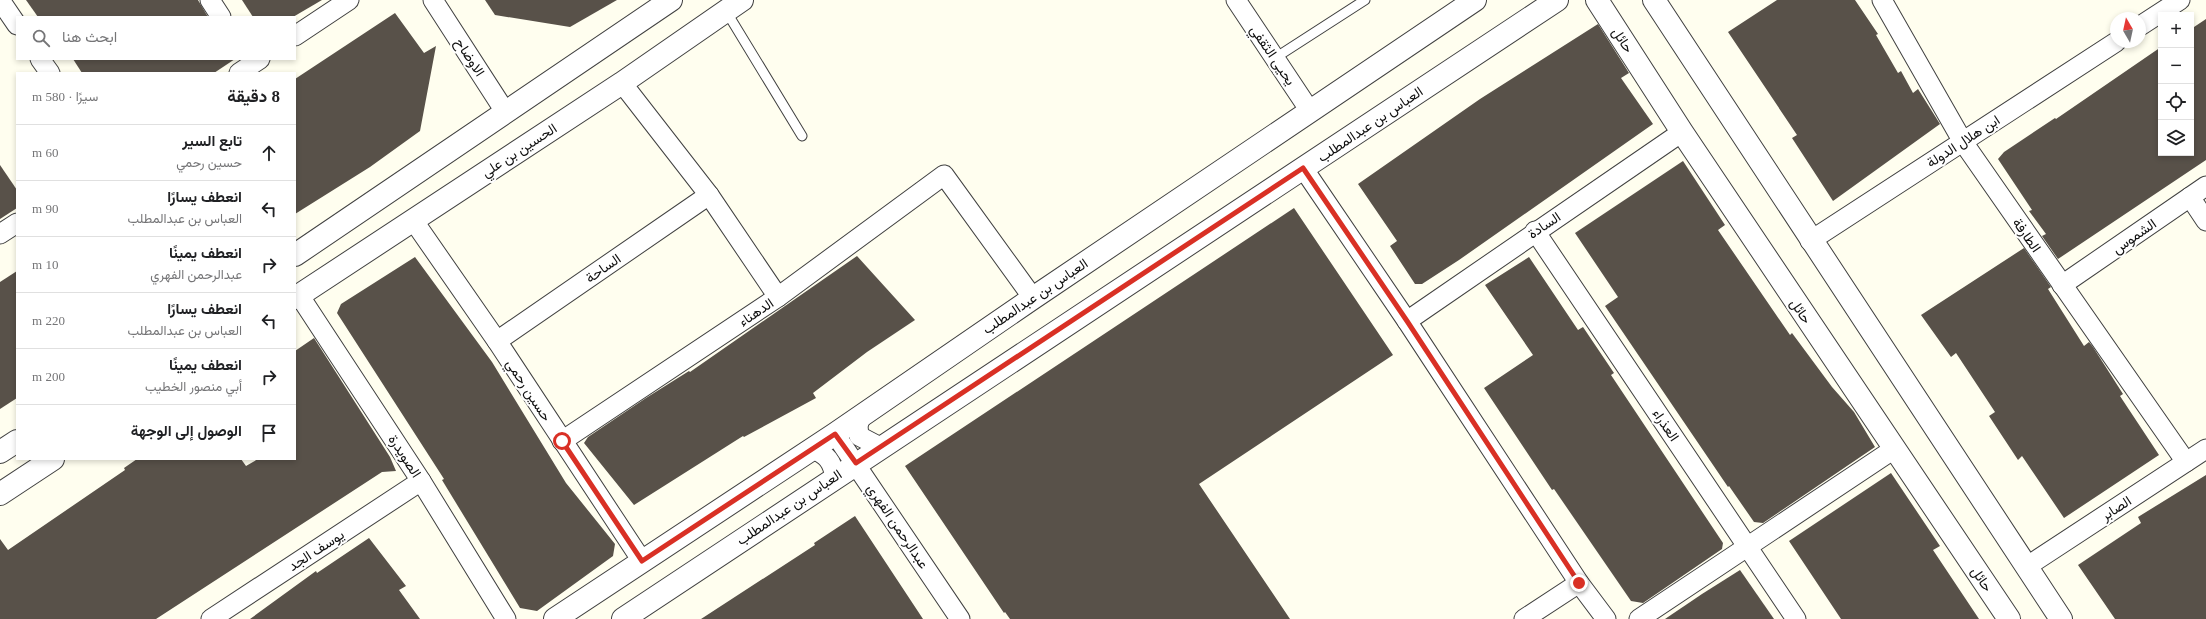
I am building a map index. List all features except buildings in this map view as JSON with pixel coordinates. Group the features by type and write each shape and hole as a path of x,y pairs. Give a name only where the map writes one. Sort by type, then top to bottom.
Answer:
{"street":[{"path":"0,0 16,24"},
{"path":"210,0 220,16"},
{"path":"296,35 349,0"},
{"name":"الاوضاح","path":"433,0 506,113"},
{"path":"296,254 671,0"},
{"name":"يحيى الثقفي","path":"1236,0 1310,111"},
{"name":"العباس بن عبدالمطلب","path":"556,619 813,449 1033,298 1475,0"},
{"name":"العباس بن عبدالمطلب","path":"623,619 880,447 1557,0"},
{"name":"حائل","path":"1597,0 1682,132 2009,619"},
{"path":"1654,0 1810,241 2061,619"},
{"path":"2146,22 2180,0"},
{"name":"الطارفة","path":"1885,1 1962,142 2186,462"},
{"name":"الحسين بن علي","path":"297,297 622,83 734,5"},
{"name":"ابن هلال الدولة","path":"1810,241 2110,46"},
{"path":"41,60 49,72"},
{"path":"622,83 709,195 778,297"},
{"name":"السادة","path":"1407,321 1535,231 1682,132"},
{"path":"1303,168 1407,321 1579,583 1606,619"},
{"name":"الدهناء","path":"562,441 778,297 944,175 1033,298"},
{"name":"الشموس","path":"2062,285 2206,186"},
{"name":"الساحة","path":"497,341 709,195"},
{"path":"2190,197 2206,221"},
{"name":"حسين رحمي","path":"413,220 497,341 642,561"},
{"path":"0,234 16,224"},
{"name":"العذراء","path":"1535,231 1796,619"},
{"name":"الصويدرة","path":"297,297 421,481 506,619"},
{"path":"861,416 858,426 859,436 880,447"},
{"name":"عبدالرحمن الفهري","path":"835,434 960,619"},
{"path":"0,452 16,442"},
{"name":"الصابر","path":"2026,567 2206,448"},
{"path":"813,449 824,454 833,464 835,477"},
{"path":"1639,619 1894,449"},
{"path":"0,494 51,460"},
{"name":"يوسف الجد","path":"211,619 421,481"},
{"path":"1524,619 1579,583"}],"lane":[{"path":"1275,58 1364,0"},
{"path":"734,5 802,136"}],"route":[{"path":"562,441 642,561 835,434 856,463 1303,168 1407,321 1579,583"}]}
